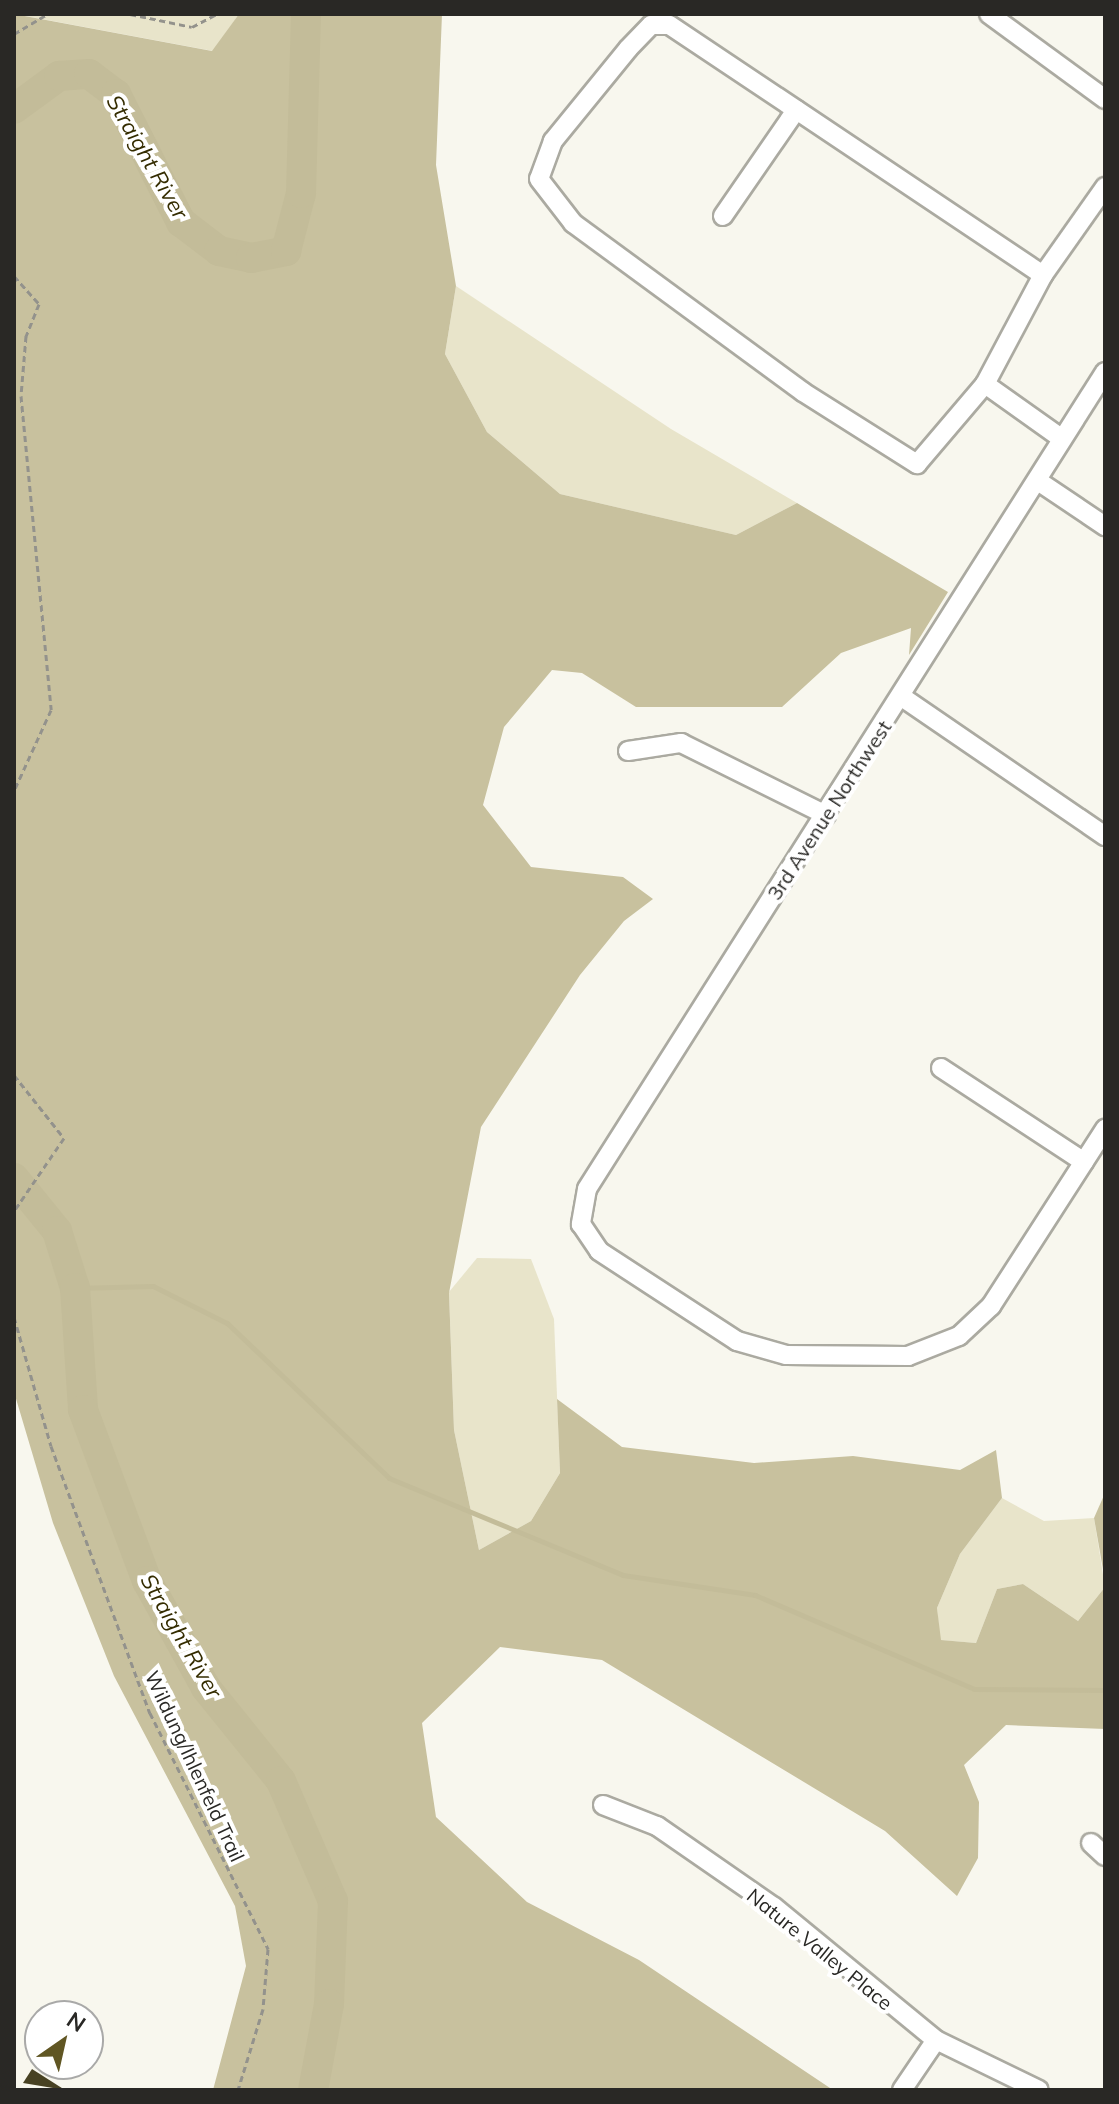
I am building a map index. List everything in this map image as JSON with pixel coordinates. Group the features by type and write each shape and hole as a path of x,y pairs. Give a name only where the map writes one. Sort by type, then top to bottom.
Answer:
{"street":[{"path":"989,14 1105,99"},
{"path":"1043,275 669,25 648,20 553,141 539,179 555,209 803,392 917,464 985,384 1043,275 1105,187"},
{"path":"723,216 796,110"},
{"name":"3rd Avenue Northwest","path":"1084,1162 984,1314 959,1336 908,1356 758,1349 712,1327 599,1251 581,1224 587,1189 902,697 1105,372"},
{"path":"985,384 1061,438"},
{"path":"1038,481 1105,526"},
{"path":"902,697 1105,836"},
{"path":"628,751 681,743 826,815"},
{"path":"941,1068 1084,1162 1105,1129"},
{"name":"Nature Valley Place","path":"603,1805 657,1826 774,1907 936,2040 1039,2090"},
{"path":"1091,1843 1105,1856"},
{"path":"902,2090 936,2040"}],"path":[{"path":"14,34 47,14"},
{"path":"130,14 192,27 216,14"},
{"path":"14,276 39,304 26,336 21,396 51,710 14,791"},
{"path":"14,1075 64,1138 14,1211"},
{"name":"Wildung/Ihlenfeld Trail","path":"14,1317 51,1446 150,1713 268,1949 263,2009 238,2090"}],"shaded area":[{"path":"14,14 212,51 239,14 442,14 436,165 456,286 445,354 487,432 560,494 736,535 797,503 948,592 909,655 911,628 841,653 782,707 636,707 582,673 552,670 504,727 483,805 531,867 623,877 653,899 624,921 580,975 481,1127 449,1293 454,1430 479,1550 531,1521 560,1473 557,1399 622,1447 754,1463 853,1456 960,1470 996,1450 1002,1498 960,1554 937,1608 941,1640 976,1643 997,1589 1023,1584 1078,1621 1105,1587 1105,1729 1006,1725 964,1765 979,1802 978,1858 957,1896 885,1831 602,1660 500,1647 422,1723 436,1817 527,1902 639,1960 833,2090 213,2090 246,1966 235,1906 114,1676 53,1523 14,1392"},
{"path":"15,14 239,14 213,51"},
{"path":"456,286 671,429 797,503 736,535 560,494 487,432 445,354"},
{"path":"477,1258 531,1259 554,1319 560,1473 531,1521 479,1550 454,1430 449,1292"},
{"path":"1105,1493 1105,1581 1094,1518"},
{"path":"1002,1498 1044,1521 1094,1518 1105,1587 1078,1621 1023,1584 997,1589 976,1643 940,1640 937,1608 960,1554"}],"building":[{"path":"25,2080 49,2080 65,2090 23,2083"}],"waterway":[{"name":"Straight River","path":"14,109 59,76 89,74 116,94 181,222 219,251 251,258 286,251 301,193 306,14"},
{"name":"Straight River","path":"14,1178 57,1231 75,1288 83,1410 147,1581 206,1688 281,1781 333,1901 329,2004 313,2090"},
{"path":"75,1288 153,1286 227,1323 389,1478 623,1575 755,1595 974,1689 1105,1690"}]}
